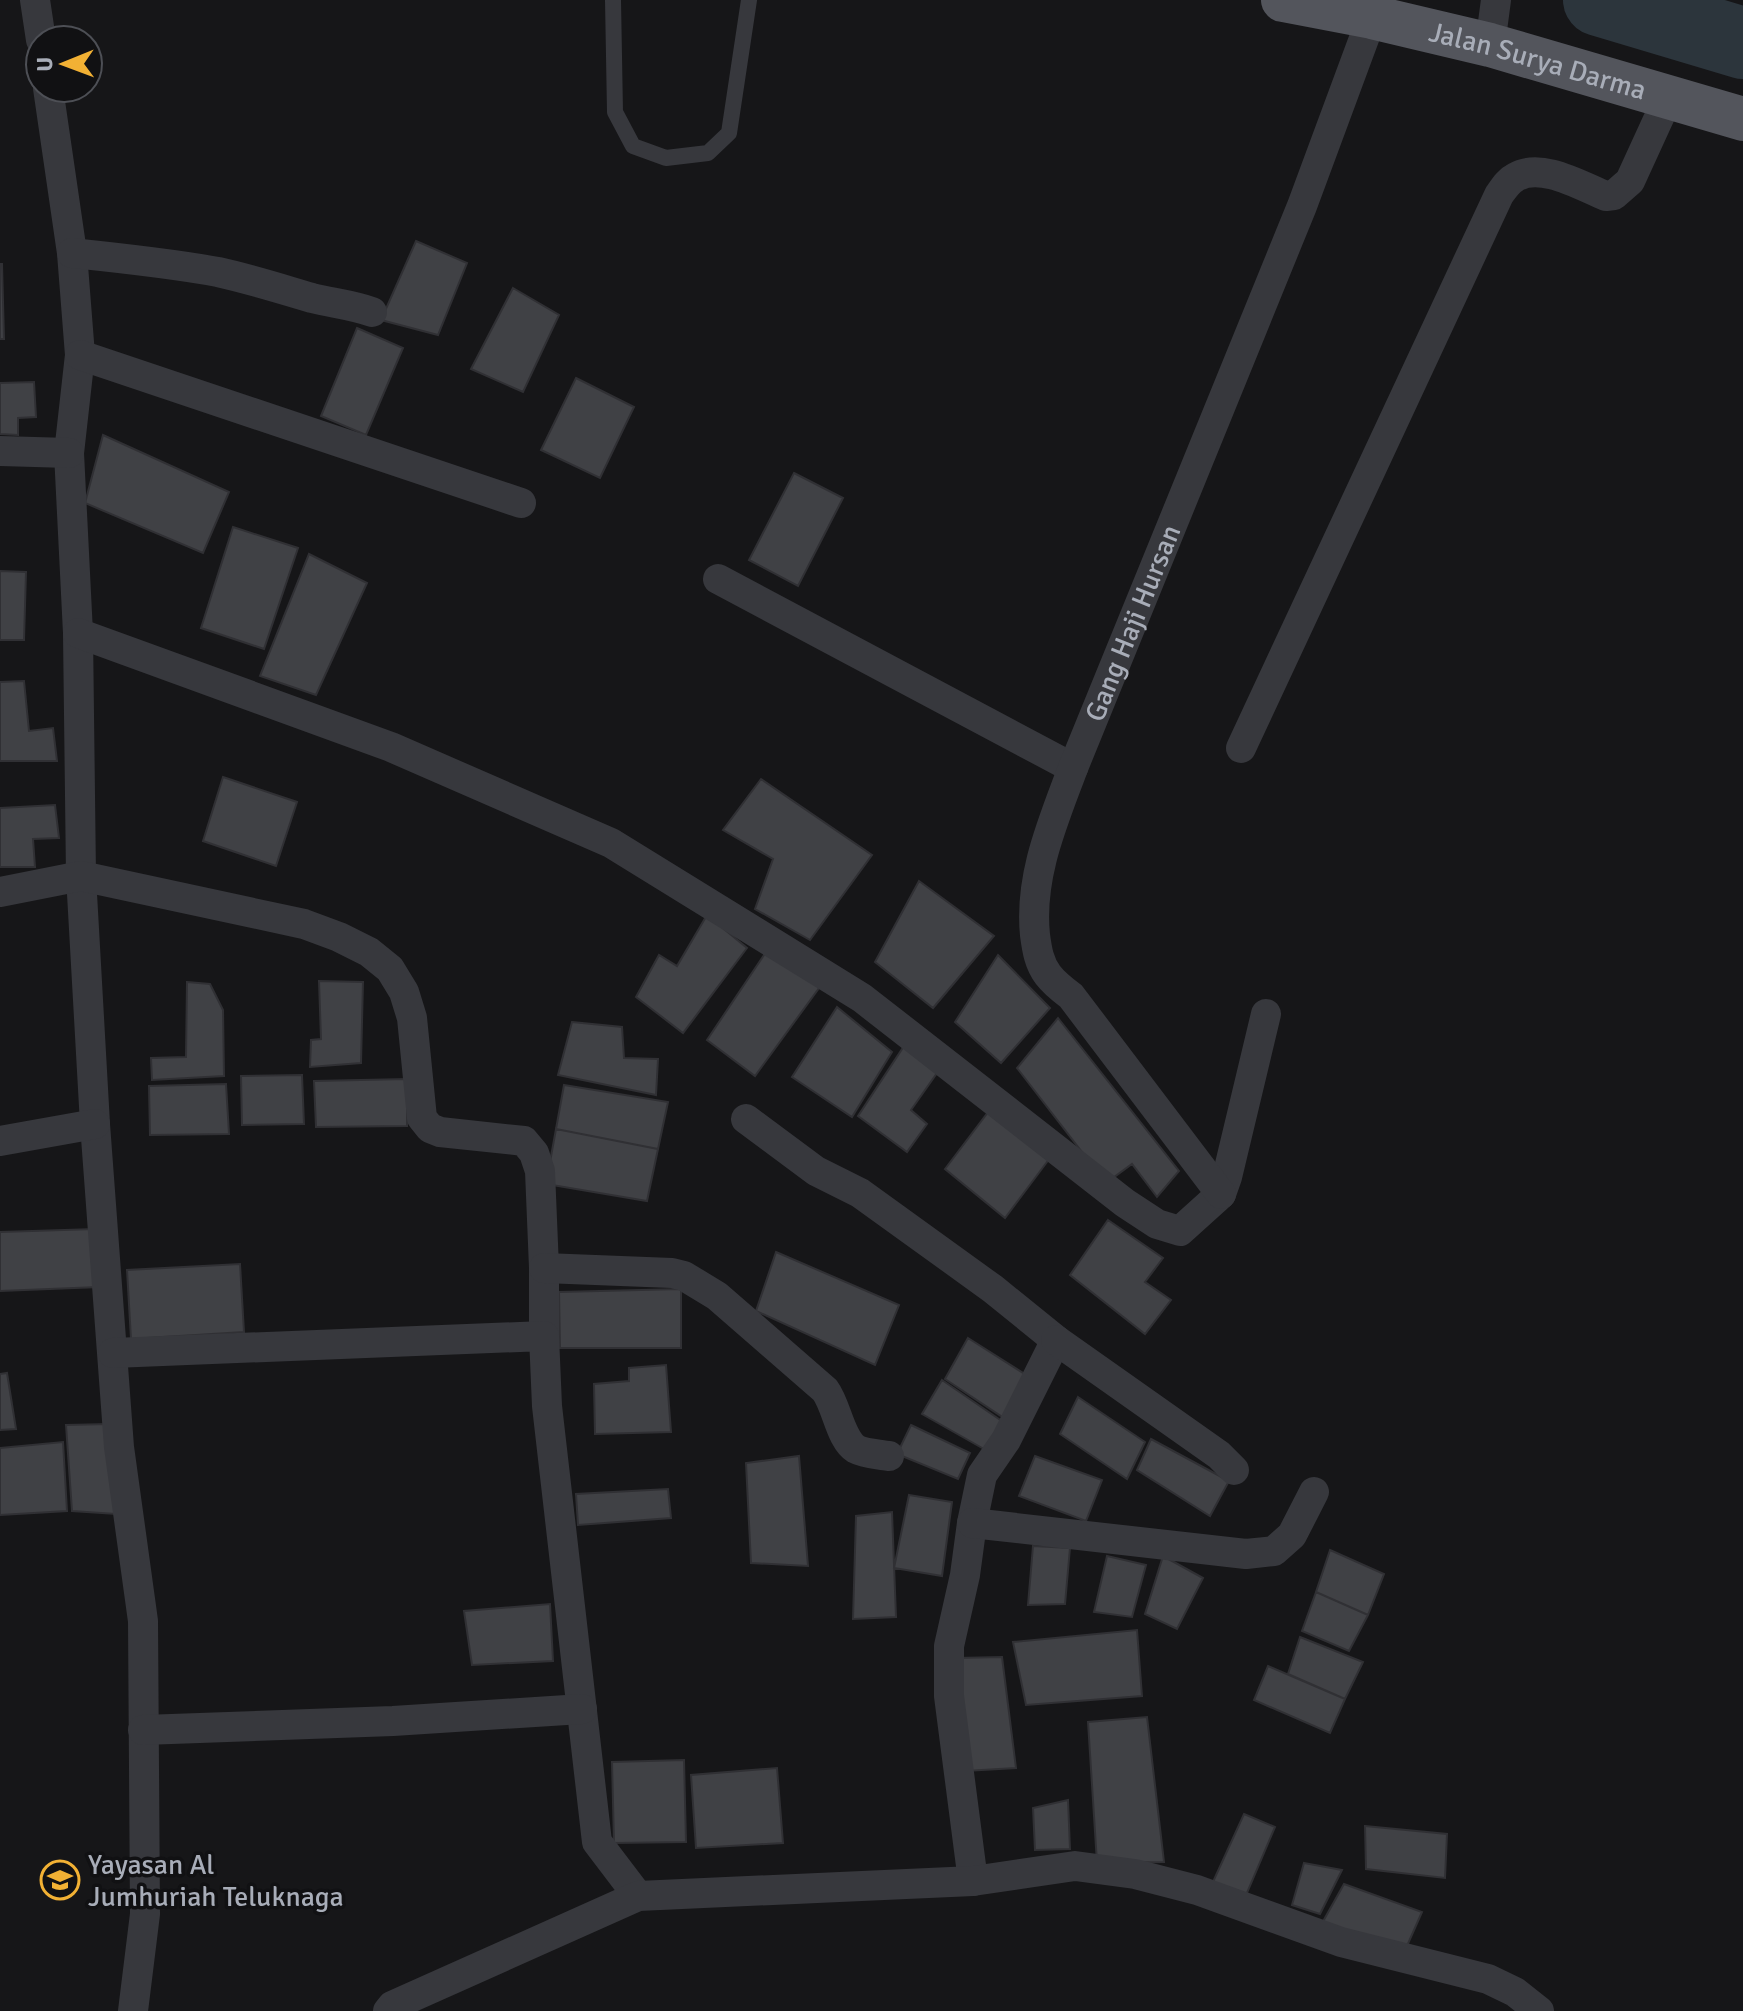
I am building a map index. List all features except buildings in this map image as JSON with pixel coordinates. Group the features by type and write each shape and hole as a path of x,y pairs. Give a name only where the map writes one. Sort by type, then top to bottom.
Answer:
{"main road":[{"name":"Jalan Surya Darma","path":"1283,0 1372,17 1494,16 1668,98 1743,119"}],"street":[{"path":"35,0 39,24"},
{"name":"Gang Haji Hursan","path":"1221,1194 1071,996 1049,976 1038,956 1035,896 1040,863 1073,768 1302,206 1372,17"},
{"path":"1241,748 1499,195 1517,176 1544,172 1606,196 1614,195 1630,181 1668,98"},
{"path":"50,104 72,253 80,355 69,453 78,633 81,876 95,1124 119,1447 143,1621 145,1914 133,2011"},
{"path":"72,253 218,272 372,312"},
{"path":"80,355 521,503"},
{"path":"0,451 69,453"},
{"path":"718,579 1073,768"},
{"path":"78,633 391,747 611,843 862,998 1125,1203 1157,1224 1180,1231 1221,1194 1266,1014"},
{"path":"0,892 81,876 304,924 339,937 369,952 390,969 404,992 412,1018 422,1118 430,1128 440,1132 524,1141 534,1153 540,1171 547,1406 597,1842 638,1896"},
{"path":"746,1119 816,1171 860,1193 993,1289 1056,1340 1219,1455 1234,1470"},
{"path":"0,1141 95,1124"},
{"path":"544,1268 672,1273 694,1281 717,1296 825,1390 852,1446 859,1451 889,1456"},
{"path":"113,1353 544,1336"},
{"path":"973,1881 949,1696 949,1646 982,1475 1006,1440 1056,1340"},
{"path":"972,1523 1246,1554 1274,1551 1292,1535 1314,1492"},
{"path":"143,1730 393,1721 582,1709"},
{"path":"388,2011 392,2006 638,1896 973,1881 1075,1866 1135,1874 1197,1890 1341,1942 1488,1979 1515,1992 1539,2011"}],"lane":[{"path":"613,0 615,112 633,146 666,158 708,153 729,133 749,0"}],"waterway":[{"path":"1599,0 1743,43"}],"place":[{"name":"Yayasan Al Jumhuriah Teluknaga","path":"60,1880"}]}
